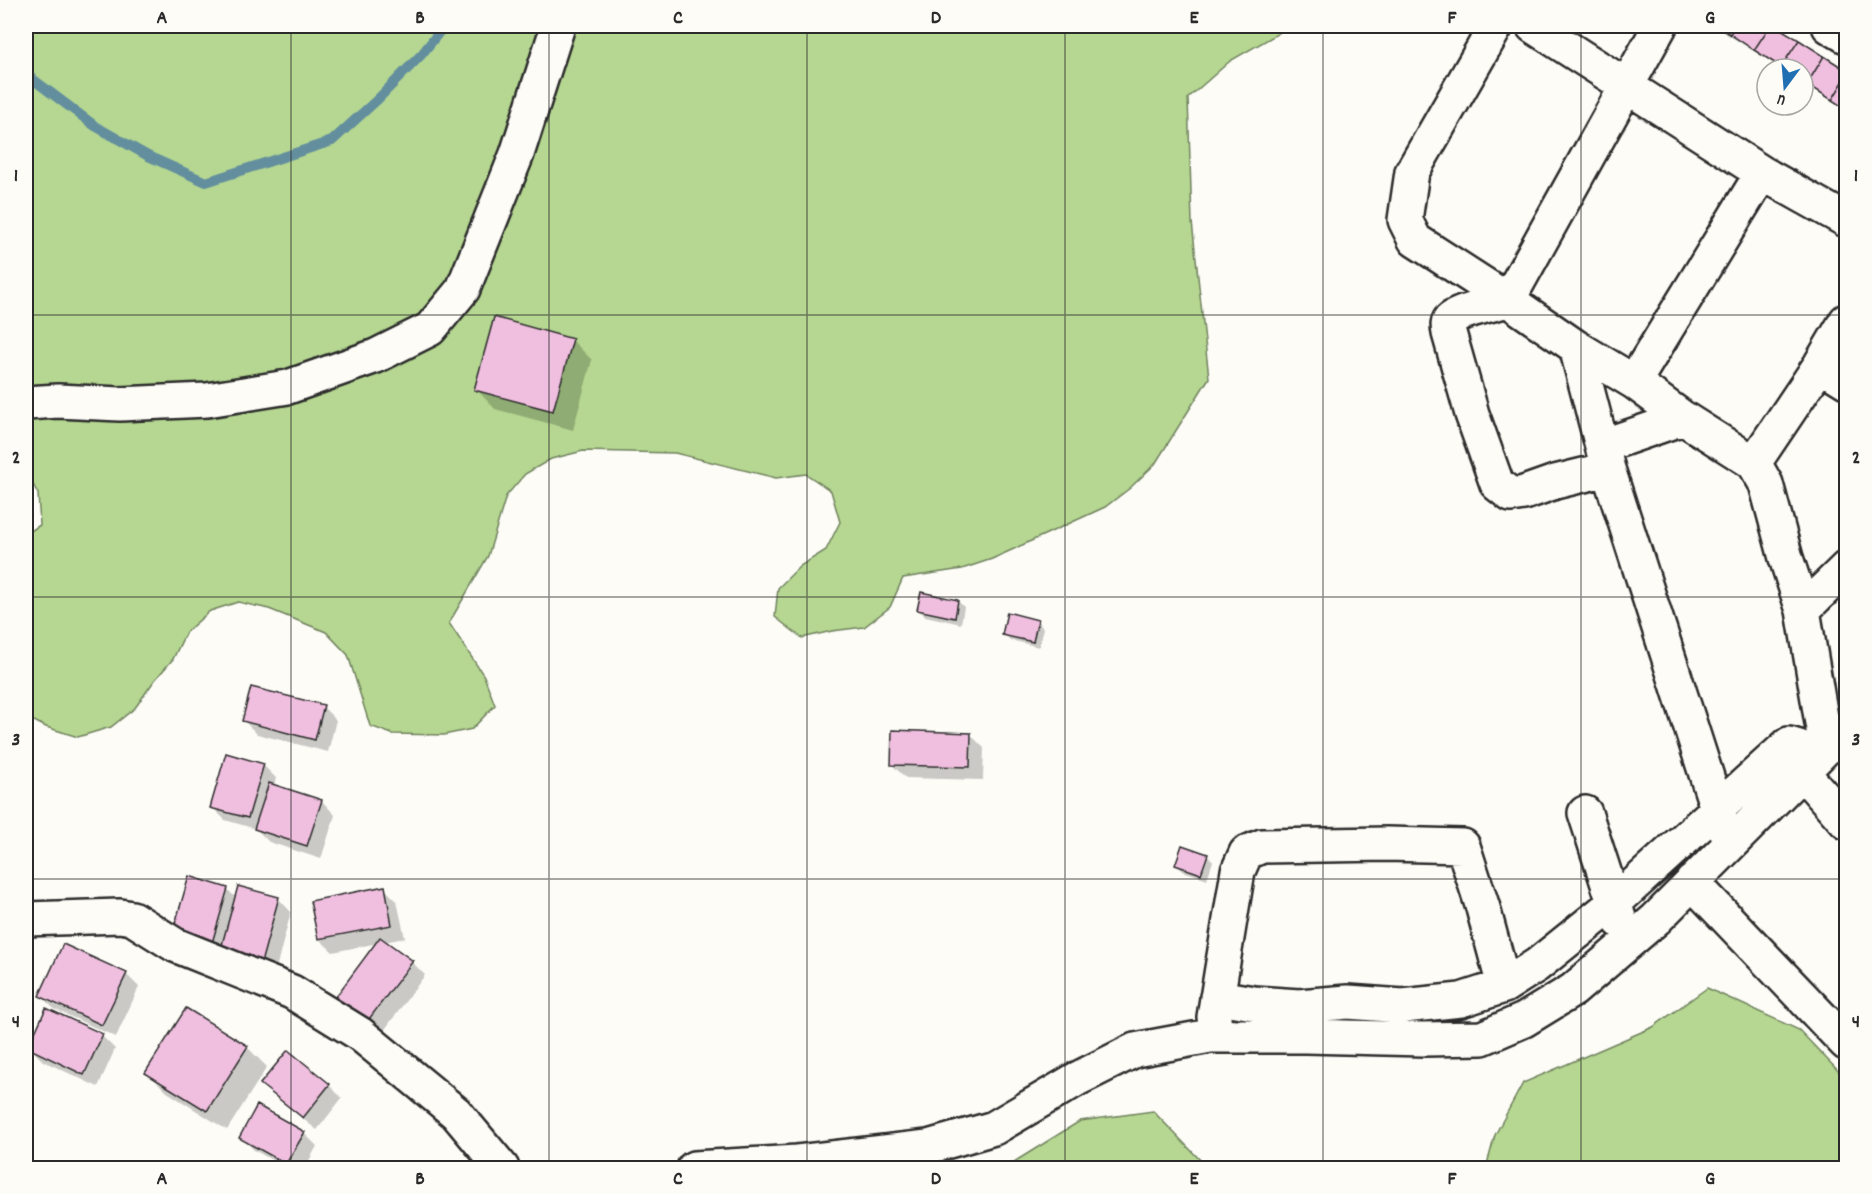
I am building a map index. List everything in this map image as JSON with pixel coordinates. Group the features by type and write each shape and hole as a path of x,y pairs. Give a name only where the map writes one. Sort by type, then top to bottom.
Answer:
{"street":[{"path":"26,403 58,401 120,404 207,400 288,387 376,356 430,329 463,289 517,154 558,26"},
{"path":"1496,26 1412,172 1405,220 1415,240 1754,463 1766,484 1803,610 1823,751 1846,822"},
{"path":"1533,26 1762,173 1846,220"},
{"path":"1660,26 1508,300 1461,314 1450,319 1448,324 1472,414 1497,484 1511,495 1605,458 1683,418"},
{"path":"1830,26 1846,36"},
{"path":"1634,382 1762,173"},
{"path":"1754,463 1833,373 1846,321"},
{"path":"1576,347 1605,458 1729,845"},
{"path":"1803,610 1846,568"},
{"path":"1217,997 1254,1003 1299,1006 1348,1002 1403,1006 1461,1000 1504,986 1537,965 1614,903 1789,744 1823,751"},
{"path":"694,1168 797,1162 928,1147 994,1128 1077,1079 1135,1050 1210,1036 1482,1038 1524,1020 1573,990 1656,919 1823,751"},
{"path":"1585,813 1628,943"},
{"path":"1210,1036 1238,871 1246,853 1262,846 1386,844 1463,846 1479,894 1504,986"},
{"path":"1692,882 1846,1043"},
{"path":"26,920 120,916 132,918 175,945 292,992 360,1034 456,1113 502,1168"}],"green space":[{"path":"26,26 1287,26 1230,61 1188,98 1192,222 1209,378 1155,464 1130,488 1105,507 992,559 962,569 903,578 890,607 864,627 802,638 775,617 778,588 800,566 826,550 840,522 831,491 806,474 776,478 675,453 583,451 551,459 525,474 506,496 488,556 449,623 484,676 495,705 472,729 444,735 392,734 370,726 348,655 326,632 269,609 238,602 210,611 186,632 173,659 135,708 111,727 78,737 46,727 26,717 26,534 40,525 38,494 26,471"},
{"path":"1707,988 1799,1030 1846,1079 1846,1168 1486,1168 1495,1135 1523,1083 1653,1027"},
{"path":"1153,1111 1208,1168 973,1168 1014,1162 1080,1121"}],"building":[{"path":"1715,26 1735,26 1730,34"},
{"path":"1735,26 1770,26 1754,50 1730,34"},
{"path":"1770,26 1776,26 1799,40 1788,57 1765,57 1754,50"},
{"path":"1799,40 1824,56 1815,71 1815,57 1788,57"},
{"path":"1824,56 1846,70 1846,77 1832,100 1815,89 1815,71"},
{"path":"1846,77 1846,109 1832,100"},
{"path":"494,317 573,339 553,411 474,390"},
{"path":"921,592 958,600 955,618 917,610"},
{"path":"1007,612 1038,620 1033,642 1002,635"},
{"path":"251,687 324,705 315,740 242,721"},
{"path":"892,730 971,733 970,767 891,765"},
{"path":"226,753 264,764 248,818 210,808"},
{"path":"269,783 322,800 307,846 254,829"},
{"path":"1182,845 1208,854 1201,874 1175,865"},
{"path":"189,876 228,888 212,943 173,931"},
{"path":"238,886 279,897 261,963 220,952"},
{"path":"385,886 392,925 318,939 310,901"},
{"path":"380,937 413,961 366,1023 334,999"},
{"path":"63,944 127,973 102,1025 39,996"},
{"path":"46,1008 103,1034 84,1075 28,1048"},
{"path":"186,1008 248,1046 207,1111 145,1073"},
{"path":"288,1050 330,1084 303,1118 260,1084"},
{"path":"257,1105 305,1132 286,1164 239,1138"}],"waterway":[{"path":"26,74 95,126 148,156 206,182 332,141 422,54 444,26"}]}
